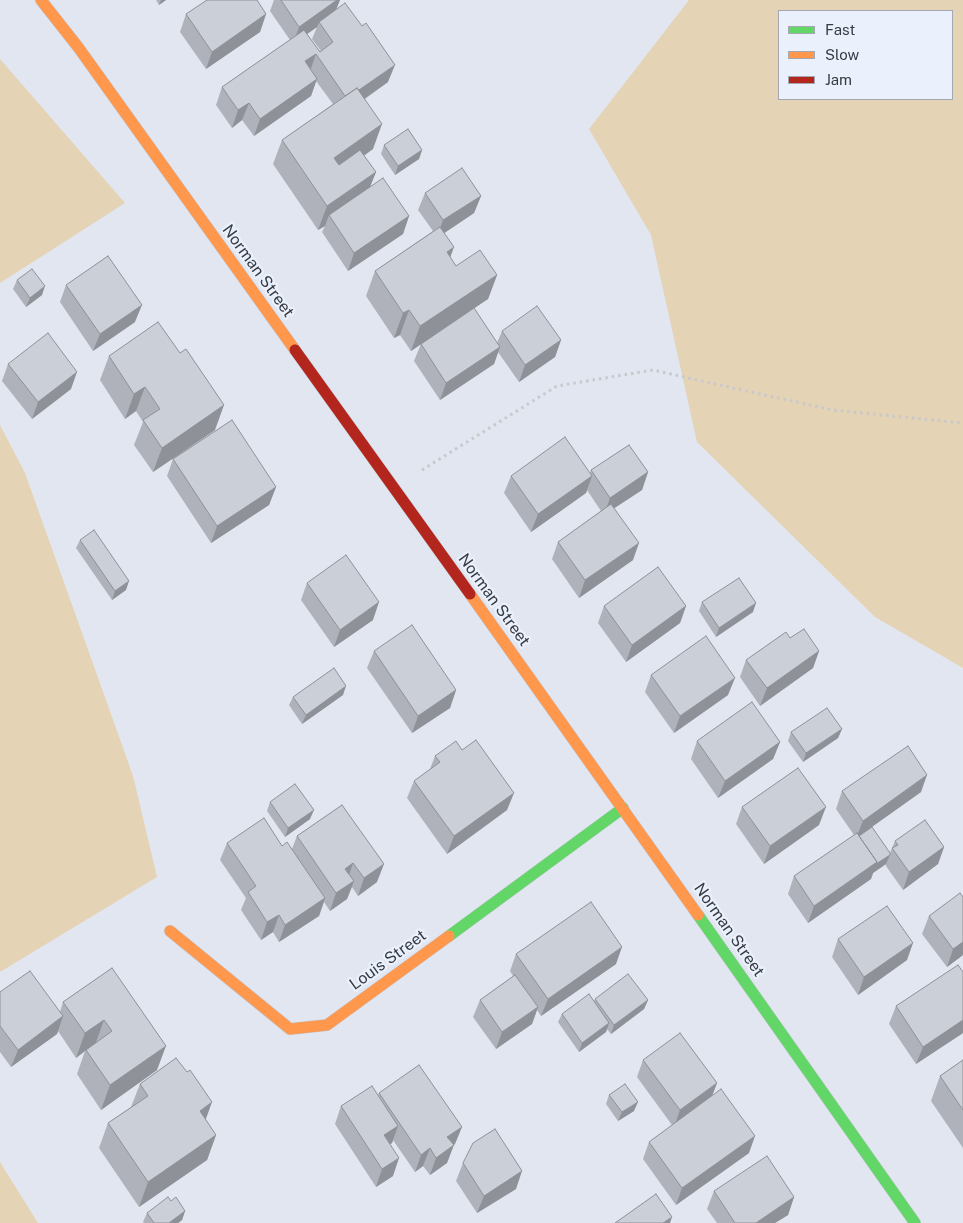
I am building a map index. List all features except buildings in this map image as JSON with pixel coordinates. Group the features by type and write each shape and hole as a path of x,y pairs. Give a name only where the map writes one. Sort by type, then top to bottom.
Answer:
{"street":[{"name":"Norman Street","path":"41,0 78,47 623,808 915,1223"},
{"name":"Louis Street","path":"170,931 290,1029 326,1025 623,808"}],"path":[{"path":"393,488 557,386 653,370 832,410 963,422"}],"shaded area":[{"path":"689,0 963,0 963,668 875,617 697,442 651,235 589,129"},
{"path":"0,59 125,203 0,283"},
{"path":"0,425 25,473 133,776 157,877 0,972"},
{"path":"0,1162 38,1223 0,1223"}],"traffic: fast":[{"path":"449,936 623,808"},
{"path":"698,915 915,1223"}],"traffic: slow":[{"path":"41,0 78,47 295,350"},
{"path":"470,594 698,915"},
{"path":"170,931 290,1029 327,1025 449,936"}],"traffic: jam":[{"path":"295,350 470,594"}]}
